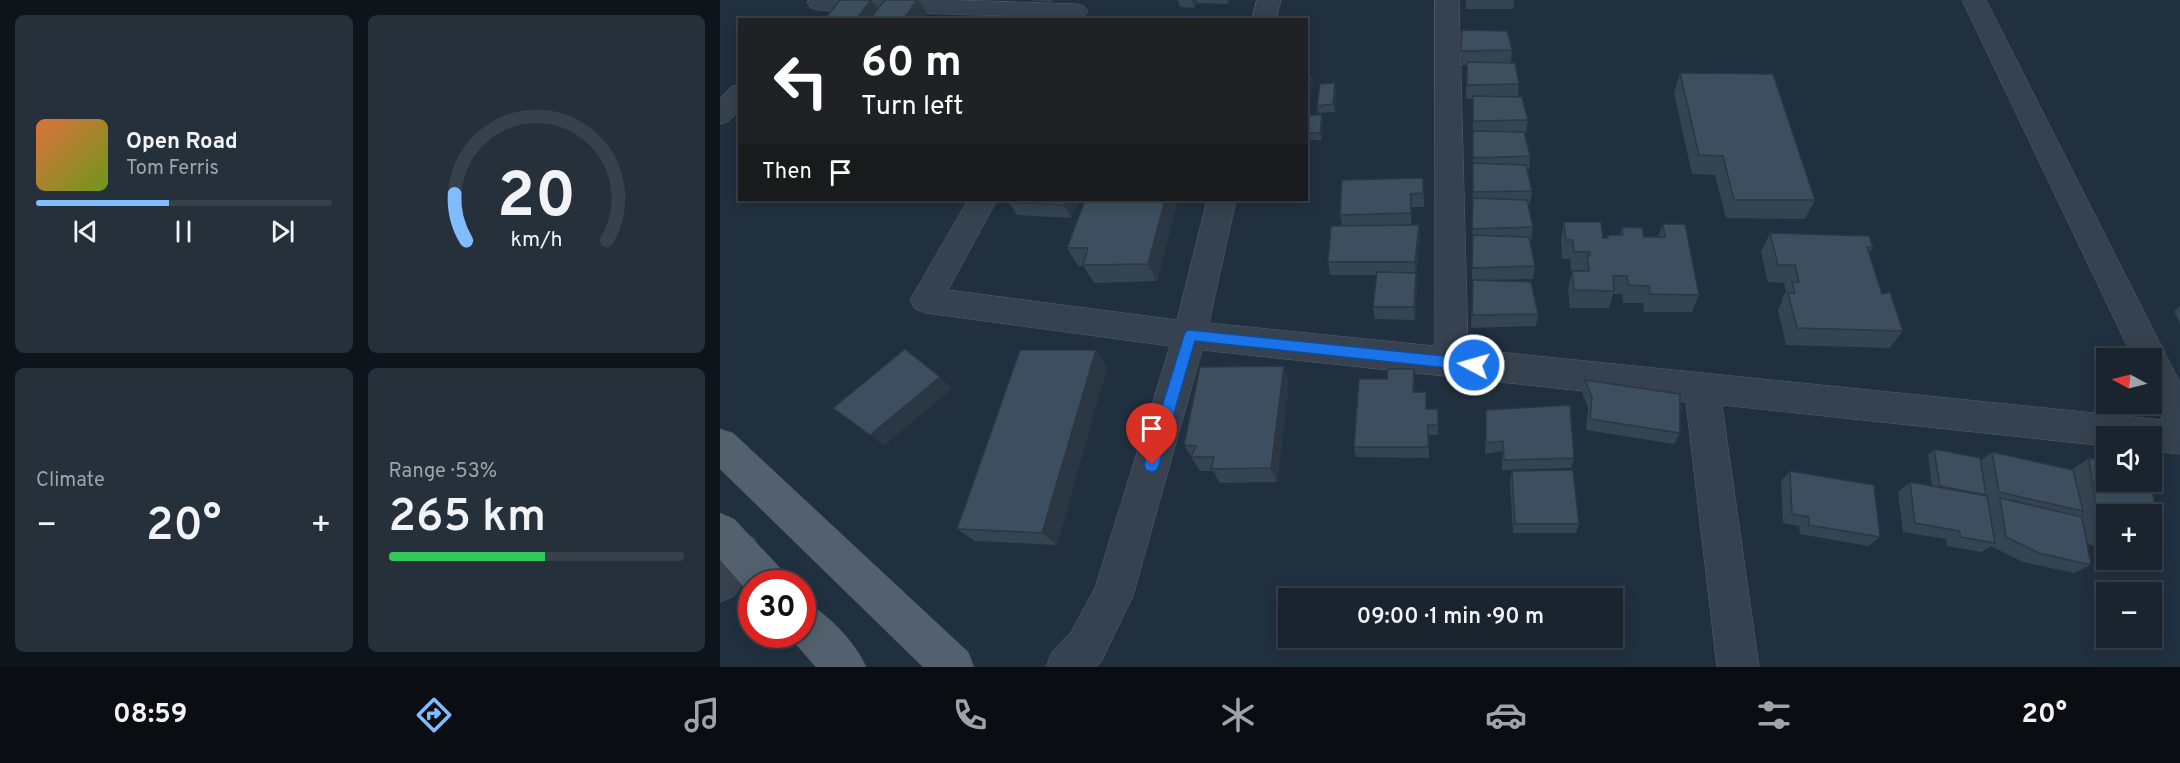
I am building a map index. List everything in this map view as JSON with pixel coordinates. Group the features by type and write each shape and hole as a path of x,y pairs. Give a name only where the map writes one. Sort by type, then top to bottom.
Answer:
{"main road":[{"path":"720,445 953,667"},
{"path":"727,556 748,570"},
{"path":"816,636 845,667"}],"street":[{"path":"1264,18 1269,0"},
{"path":"1448,0 1451,362"},
{"path":"1974,0 2146,348"},
{"path":"815,7 1076,10"},
{"path":"981,201 926,300 1190,335 2180,438"},
{"path":"1067,667 1086,647 1113,596 1190,335 1222,201"},
{"path":"2162,382 2180,419"},
{"path":"1702,388 1738,667"}],"building":[{"path":"840,0 871,0 858,18 826,18"},
{"path":"885,0 917,0 904,18 871,18"},
{"path":"1113,17 1148,17 1148,18"},
{"path":"1462,30 1507,31 1512,50 1461,51"},
{"path":"1467,62 1515,63 1519,84 1467,85"},
{"path":"1680,73 1773,74 1815,200 1734,200 1723,156 1699,155"},
{"path":"1308,77 1312,77 1308,90"},
{"path":"1335,83 1333,104 1317,106 1320,84"},
{"path":"1473,96 1522,97 1528,120 1473,121"},
{"path":"1308,115 1322,115 1320,133 1308,133"},
{"path":"1473,131 1524,132 1530,156 1473,158"},
{"path":"1473,163 1526,165 1532,191 1473,192"},
{"path":"1423,178 1423,193 1411,194 1411,213 1340,215 1342,180"},
{"path":"1473,198 1527,200 1533,227 1472,229"},
{"path":"1008,201 1066,201 1064,205"},
{"path":"1085,201 1165,201 1148,264 1083,265 1088,248 1067,248"},
{"path":"1564,222 1601,222 1603,238 1608,238 1607,235 1623,235 1622,227 1642,228 1644,237 1665,237 1663,224 1685,224 1699,295 1650,294 1649,286 1628,285 1627,276 1613,276 1614,291 1574,290 1572,271 1589,271 1587,256 1590,256 1590,252 1574,252 1573,240 1566,240"},
{"path":"1419,225 1415,262 1328,262 1331,226"},
{"path":"1770,233 1869,236 1873,247 1867,247 1882,294 1890,292 1903,331 1797,328 1788,293 1795,293 1792,282 1799,282 1795,265 1778,265"},
{"path":"1473,235 1529,237 1535,266 1472,268"},
{"path":"1377,272 1416,273 1414,307 1373,307"},
{"path":"1473,280 1531,282 1538,314 1472,315"},
{"path":"905,349 940,377 870,435 833,408"},
{"path":"1020,350 1096,350 1042,533 957,529"},
{"path":"1284,366 1271,468 1211,469 1214,457 1191,457 1196,446 1184,445 1200,367"},
{"path":"1388,369 1414,369 1413,392 1426,392 1426,409 1438,409 1438,425 1428,425 1428,447 1354,447 1359,379 1387,379"},
{"path":"1585,380 1680,394 1680,433 1590,419 1592,397"},
{"path":"1570,405 1574,458 1504,460 1503,441 1486,443 1486,410"},
{"path":"1934,449 1980,458 1986,495 1940,486"},
{"path":"1992,452 2073,470 2083,511 1999,492"},
{"path":"2089,458 2096,460 2096,492 2153,492 2155,504 2096,504 2096,506"},
{"path":"1573,470 1579,524 1515,524 1512,471"},
{"path":"1790,471 1874,485 1880,537 1809,525 1809,517 1792,514"},
{"path":"1910,482 1987,496 1995,543 1961,537 1959,531 1915,523"},
{"path":"2000,498 2082,517 2091,565 2039,553 2006,537"}],"route":[{"path":"1152,465 1190,335 1474,365"}]}
